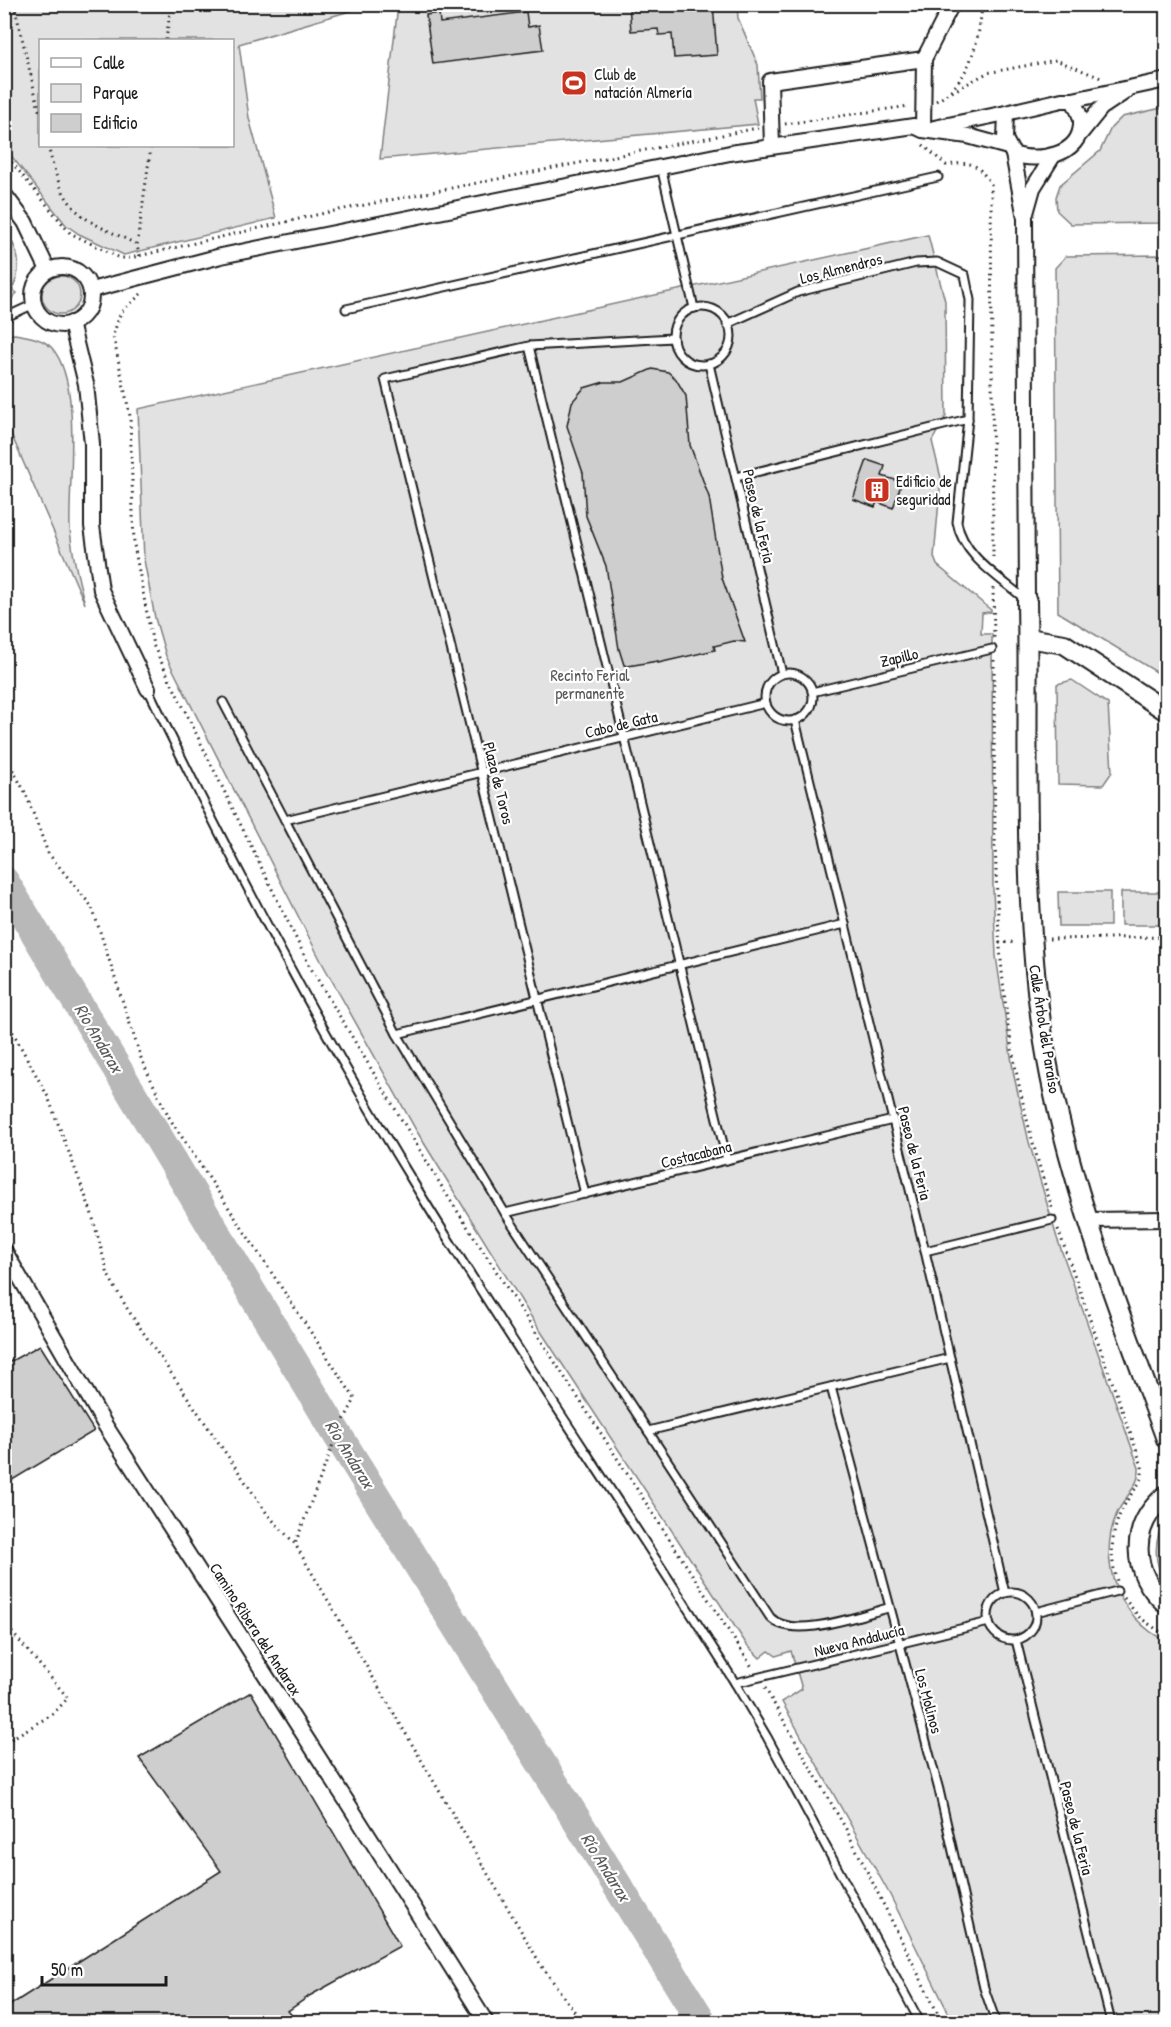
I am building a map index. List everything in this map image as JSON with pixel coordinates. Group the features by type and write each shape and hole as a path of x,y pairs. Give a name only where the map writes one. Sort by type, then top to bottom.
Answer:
{"street":[{"path":"922,137 925,104 924,59 952,4"},
{"path":"772,146 770,81 924,59"},
{"path":"922,137 1006,113 1167,80"},
{"path":"1024,218 1033,188 1053,156 1076,140 1101,108 1134,87"},
{"path":"1073,100 1081,123 1076,140"},
{"path":"1006,113 1004,131 1011,151 1024,218 1027,601"},
{"path":"91,290 221,256 661,167 772,146 908,126 922,137 968,136 1031,159 1053,156"},
{"path":"4,194 25,222 48,270"},
{"path":"59,266 76,269 86,278 91,290 89,309 80,319 71,323 62,325 49,322 39,314 34,304 33,293 36,282 48,270 59,266"},
{"path":"71,323 86,384 92,444 92,526 101,590 148,689"},
{"name":"Calle Árbol del Paraíso","path":"1027,601 1029,898 1037,990 1050,1076 1089,1220 1167,1439"},
{"path":"1028,638 1064,644 1167,711"},
{"path":"1089,1220 1167,1219"},
{"name":"Camino Ribera del Andarax","path":"4,1250 105,1425 486,2022"},
{"path":"1167,1496 1150,1512 1141,1530 1138,1551 1142,1571 1151,1590 1167,1605"}],"lane":[{"path":"661,167 694,308"},
{"path":"346,309 938,177"},
{"name":"Los Almendros","path":"727,324 798,292 916,263 937,262 965,275 970,300 968,419"},
{"path":"4,318 34,304"},
{"path":"694,308 712,310 727,324 730,338 727,350 720,358 709,364 696,364 686,360 676,349 673,338 679,318 694,308"},
{"path":"673,338 529,346 727,1160"},
{"name":"Plaza de Toros","path":"529,346 385,378 585,1194"},
{"name":"Paseo de la Feria","path":"709,364 782,674"},
{"path":"736,477 968,419 957,522 959,536 967,549 1027,601"},
{"name":"Zapillo","path":"812,692 992,649"},
{"path":"791,673 802,677 812,692 809,710 795,720 778,718 766,703 768,686 782,674 791,673"},
{"path":"148,689 231,858 286,960 423,1199 735,1683 773,1747 920,2022"},
{"path":"223,702 397,1034 505,1213 775,1622 801,1628 888,1608"},
{"name":"Cabo de Gata","path":"285,820 766,703"},
{"name":"Paseo de la Feria","path":"795,720 925,1251 1005,1593"},
{"path":"397,1034 845,924"},
{"name":"Costacabana","path":"505,1213 893,1120"},
{"path":"925,1251 1052,1220"},
{"path":"648,1431 950,1358"},
{"name":"Los Molinos","path":"831,1387 888,1608 900,1644 939,1790 984,1988 996,2022"},
{"path":"1036,1612 1117,1591"},
{"path":"1005,1593 1024,1595 1031,1601 1036,1612 1033,1629 1017,1640 1000,1637 989,1622 991,1605 1005,1593"},
{"name":"Nueva Andalucía","path":"735,1683 989,1622"},
{"name":"Paseo de la Feria","path":"1017,1640 1111,2022"}],"path":[{"path":"14,4 39,110"},
{"path":"166,39 171,4"},
{"path":"946,95 971,57 980,26 982,4"},
{"path":"786,124 925,104 987,73 1056,60 1106,81"},
{"path":"4,153 70,233 120,258 139,256 329,212 755,129"},
{"path":"922,137 946,165 964,162 973,164 991,184 994,609"},
{"path":"48,147 58,182 71,204 84,218 137,246"},
{"path":"139,256 137,246 151,147"},
{"path":"135,298 121,312 113,335 130,416 134,545 153,645 309,965 445,1192 759,1677 846,1829 942,2022"},
{"path":"4,754 26,794 48,853 92,907 141,1061 170,1119 355,1399 337,1434 295,1544"},
{"path":"1048,939 1167,937"},
{"path":"999,943 1016,942"},
{"path":"4,1016 48,1097 91,1211 108,1275 128,1310 268,1515 295,1544 541,1965 582,2022"},
{"path":"4,1623 68,1698 52,1714 4,1743"}],"green space":[{"path":"5,4 370,5 239,44 249,118 276,218 124,255 79,234 66,225 5,148"},
{"name":"Club de natación Almería","path":"398,5 737,5 738,18 758,65 760,98 753,98 758,124 380,159"},
{"path":"1166,107 1166,223 1071,224 1057,211 1056,197 1060,185 1100,151 1111,128 1122,117"},
{"path":"4,229 13,243 18,258 18,273 12,289 17,293 5,305"},
{"name":"Recinto Ferial permanente","path":"928,235 945,301 946,416 932,441 941,478 934,557 937,565 991,610 991,612 982,613 981,634 992,634 993,889 996,956 1014,1076 1029,1142 1057,1238 1139,1468 1137,1480 1117,1513 1111,1532 1109,1550 1111,1569 1124,1603 1150,1631 1166,1641 1166,2022 953,2022 890,1895 782,1702 802,1689 791,1651 776,1656 769,1651 760,1658 747,1645 530,1315 416,1130 321,961 166,656 155,618 144,560 138,409"},
{"path":"1166,255 1166,678 1058,612 1055,268 1066,256"},
{"path":"61,276 68,277 74,282 79,288 79,302 74,308 68,313 61,314 54,313 48,308 43,302 42,295 43,288 48,282 54,277"},
{"path":"15,334 40,340 52,348 62,364 68,385 72,435 70,528 72,548 85,604 5,420 5,335"},
{"path":"1072,680 1108,704 1112,772 1103,785 1058,784 1057,684"},
{"path":"1058,892 1110,892 1110,926 1059,926"},
{"path":"1121,892 1166,892 1166,925 1121,925"},
{"path":"1166,1518 1166,1582 1158,1567 1156,1550 1159,1534"}],"building":[{"path":"629,4 713,4 717,55 674,58 672,34 659,35 658,29 631,31"},
{"path":"526,12 528,27 539,25 543,50 433,64 426,15 439,13 440,23"},
{"path":"652,369 668,372 676,379 686,396 690,445 709,497 722,578 745,642 734,641 714,646 715,650 658,663 658,661 628,666 624,665 619,649 606,566 586,516 583,473 567,426 572,402 584,388 604,382 623,382"},
{"name":"Edificio de seguridad","path":"867,460 885,466 882,476 902,482 893,508 877,502 875,507 853,499"},
{"path":"40,1345 94,1431 4,1485 4,1365"},
{"path":"251,1692 400,1946 311,1995 288,2011 298,2022 4,2022 4,2009 221,1871 139,1758"}],"waterway":[{"name":"Río Andarax","path":"4,881 337,1434 702,2022"}],"place":[{"name":"Club de natación Almería","path":"574,83"},
{"name":"Edificio de seguridad","path":"877,490"}]}
